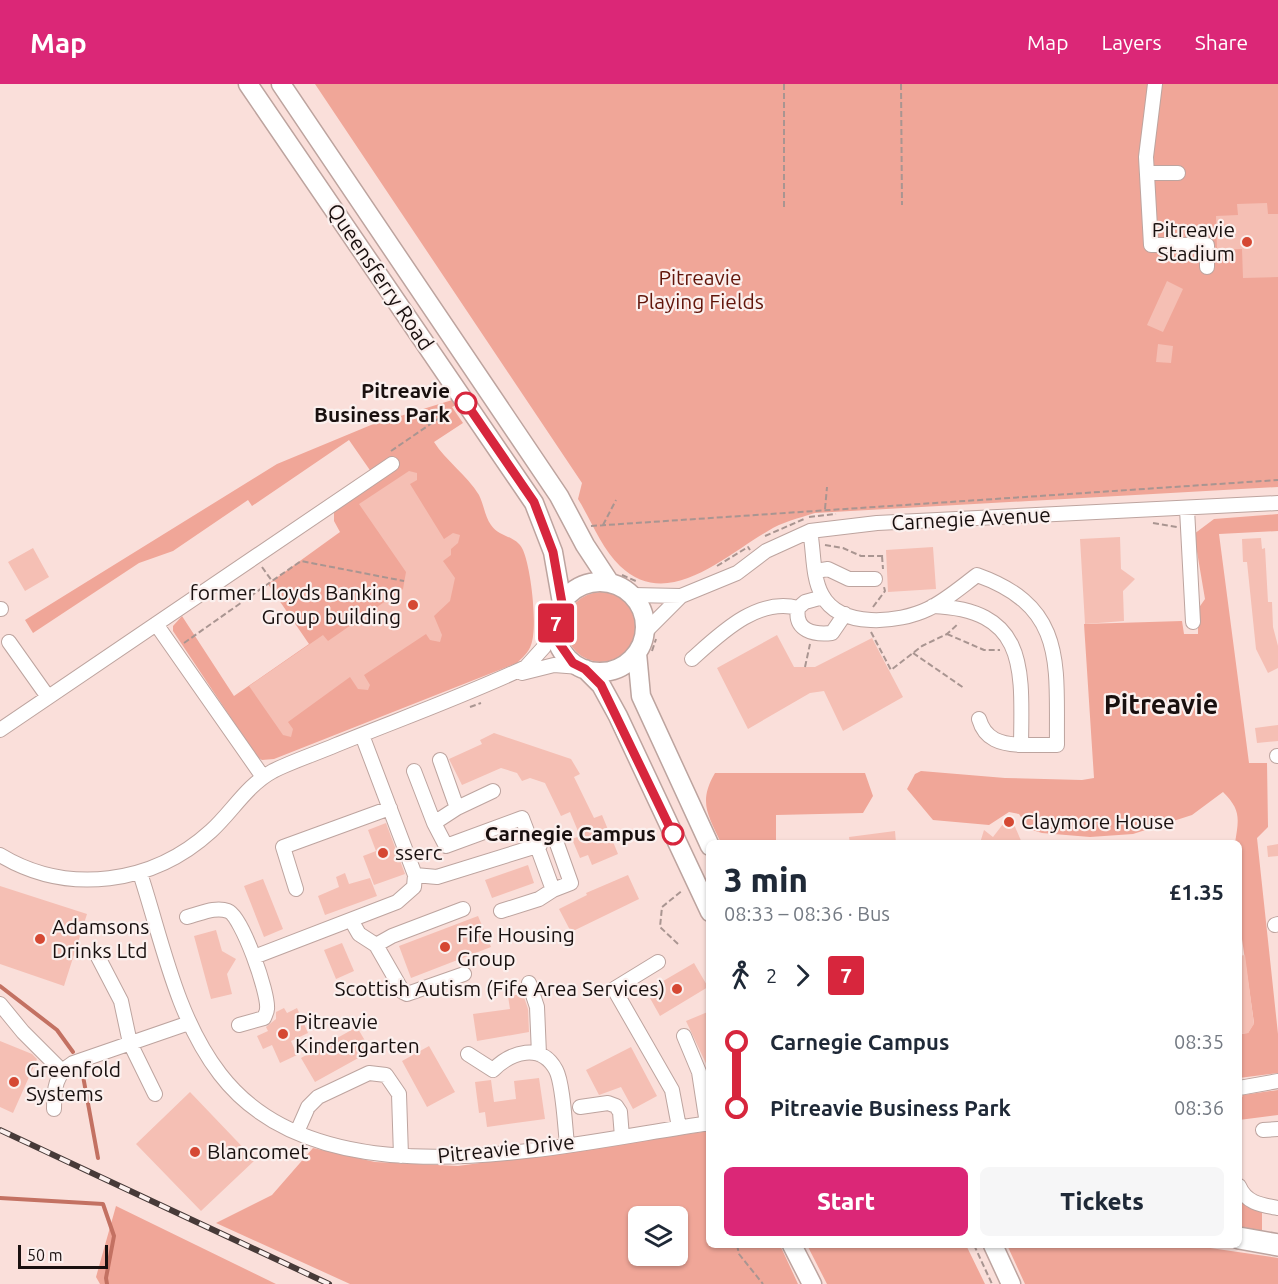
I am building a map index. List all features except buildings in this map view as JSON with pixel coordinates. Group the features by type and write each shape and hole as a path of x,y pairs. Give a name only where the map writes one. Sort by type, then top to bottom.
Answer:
{"highway":[{"path":"1242,1239 1278,1245"}],"main road":[{"name":"Queensferry Road","path":"248,84 534,502 553,552 562,603"},
{"name":"Queensferry Road","path":"281,84 560,496 585,545 610,583"},
{"path":"706,903 618,716 601,685 562,652 555,627 562,603 571,592 583,585 596,582 610,583 632,595 640,606 651,634 644,654 641,696 707,840"},
{"path":"583,668 600,672 614,670 644,654"},
{"path":"794,1248 812,1284"},
{"path":"994,1248 1011,1284"}],"street":[{"path":"1155,84 1146,157 1151,245 1207,245 1207,267"},
{"path":"1147,173 1178,173"},
{"path":"0,730 255,557 391,458"},
{"name":"Carnegie Avenue","path":"681,596 736,573 766,551 810,531 877,523 1278,503"},
{"path":"1187,509 1193,622"},
{"path":"810,531 816,571 823,597 845,614 869,620 890,620 933,606 978,575 1005,585 1034,611 1050,639 1055,658 1057,745 1004,744 982,730 978,719"},
{"path":"816,571 828,569 849,579 875,579"},
{"path":"962,609 960,601 964,585"},
{"path":"632,595 681,596"},
{"path":"651,634 681,596"},
{"path":"823,597 805,602 798,608 797,616 800,626 812,632 832,633 845,614"},
{"path":"692,659 732,623 780,604 798,608"},
{"path":"933,606 962,609 983,615 1002,630 1011,643 1020,665 1021,745"},
{"path":"156,624 176,649 263,777"},
{"path":"0,855 24,868 62,879 108,880 140,873 163,864 201,840 263,777 526,667 544,647 555,627"},
{"path":"9,642 48,697"},
{"path":"500,679 545,667 583,668"},
{"path":"254,957 397,902 414,887 415,875 362,735"},
{"path":"440,760 457,808"},
{"path":"414,771 434,823 446,846 522,818 537,846 553,890"},
{"path":"434,823 457,808 493,791"},
{"path":"296,889 283,847 390,808"},
{"path":"501,911 539,899 553,890 572,883 556,841"},
{"path":"415,875 437,877 537,846"},
{"name":"Pitreavie Drive","path":"140,873 189,1023 220,1075 261,1115 313,1140 378,1156 458,1158 622,1137 706,1123"},
{"path":"187,917 218,909 230,912 238,919 254,957 267,1008 264,1018 239,1025"},
{"path":"376,945 392,936 463,909"},
{"path":"351,920 359,934 376,945 403,992 407,994 464,974"},
{"path":"96,953 121,1001 130,1043 155,1094"},
{"path":"658,962 614,989 672,1090 679,1127"},
{"path":"529,983 537,1007 539,1054"},
{"path":"0,1004 23,1032 61,1070"},
{"path":"54,1108 54,1088 61,1070 73,1063 189,1023"},
{"path":"684,1036 699,1072 706,1112"},
{"path":"468,1054 493,1070 507,1058 521,1052 539,1054 548,1059 557,1071 567,1144"},
{"path":"297,1132 308,1107 318,1097 369,1073 386,1075 399,1094 401,1156"},
{"path":"1242,1088 1278,1082"},
{"path":"580,1107 608,1103 616,1106 620,1112 622,1137"},
{"path":"1263,1130 1278,1129"},
{"path":"1242,1192 1245,1197 1253,1202 1278,1208"}],"path":[{"path":"784,84 784,207"},
{"path":"901,84 902,205"},
{"path":"391,458 465,401"},
{"path":"588,526 1278,480"},
{"path":"825,509 826,487"},
{"path":"603,525 616,500"},
{"path":"813,510 815,516"},
{"path":"822,544 843,548 861,556 886,556"},
{"path":"255,557 272,581"},
{"path":"176,649 301,561 404,581"},
{"path":"869,620 868,628 891,670 913,653 956,627 962,609"},
{"path":"805,667 812,632"},
{"path":"644,654 651,634"},
{"path":"947,634 993,651 1011,643"},
{"path":"913,653 964,688"},
{"path":"460,710 481,703"},
{"path":"678,944 660,927 662,907 686,888"},
{"path":"738,1248 739,1254 763,1284"},
{"path":"975,1248 992,1284"}],"green space":[{"name":"Pitreavie Playing Fields","path":"315,84 1278,84 1278,487 815,513 773,528 696,575 677,581 657,583 638,579 620,566 608,551 578,499 582,483"},
{"path":"462,397 465,401 452,407 463,423 434,442 479,495 491,525 520,545 523,550 531,583 534,625 530,648 517,663 274,759 262,760 257,757 173,631 173,626 182,616 234,696 309,644 268,584 340,532 334,521 334,510 374,476 349,440 252,506 248,500 173,551 139,563 33,633 25,620 277,464 371,425"},
{"path":"1278,514 1278,531 1219,534 1249,763 1267,763 1268,827 1257,838 1278,1034 1278,1073 1242,1078 1242,1034 1248,1033 1254,1023 1242,939 1242,840 1235,840 1236,809 1223,792 1192,815 1133,834 1090,837 1042,833 1029,829 1019,814 1009,812 989,825 933,820 907,789 915,774 921,771 1005,778 1082,780 1094,778 1084,624 1182,621 1184,634 1198,634 1198,609 1205,599 1194,534 1214,519"},
{"path":"608,592 621,598 630,607 634,613 636,627 634,641 626,652 615,660 594,662 576,652 568,641 566,620 576,602 587,594"},
{"path":"715,773 865,773 873,796 863,813 776,815 776,840 720,840 707,808 707,792"},
{"path":"1278,1090 1278,1115 1242,1120 1243,1095"},
{"path":"706,1131 706,1248 781,1248 798,1284 350,1284 216,1223 272,1195 313,1148 375,1162 458,1166"},
{"path":"1242,1200 1262,1208 1262,1233 1242,1230"},
{"path":"116,1206 276,1284 100,1284 96,1277"},
{"path":"809,1248 967,1248 985,1284 827,1284"},
{"path":"1008,1248 1210,1248 1278,1258 1278,1284 1025,1284"}],"waterway":[{"path":"0,986 57,1030 73,1052"},
{"path":"83,1076 98,1158"},
{"path":"0,1198 103,1204 114,1236 106,1278 107,1284"}],"railway":[{"path":"0,1130 329,1284"}],"bus line":[{"name":"7","path":"466,403 534,502 558,571 562,603 555,627 562,652 573,663 585,669 601,685 618,716 673,834"}],"place":[{"name":"Pitreavie Stadium","path":"1247,242"},
{"name":"Pitreavie Business Park","path":"466,403"},
{"name":"former Lloyds Banking Group building","path":"413,605"},
{"name":"Claymore House","path":"1009,822"},
{"name":"Carnegie Campus","path":"673,834"},
{"name":"sserc","path":"383,853"},
{"name":"Adamsons Drinks Ltd","path":"40,939"},
{"name":"Fife Housing Group","path":"445,947"},
{"name":"Scottish Autism (Fife Area Services)","path":"677,989"},
{"name":"Pitreavie Kindergarten","path":"283,1034"},
{"name":"Greenfold Systems","path":"14,1082"},
{"name":"Blancomet","path":"195,1152"}],"district":[{"name":"Pitreavie","path":"1161,705"}]}
